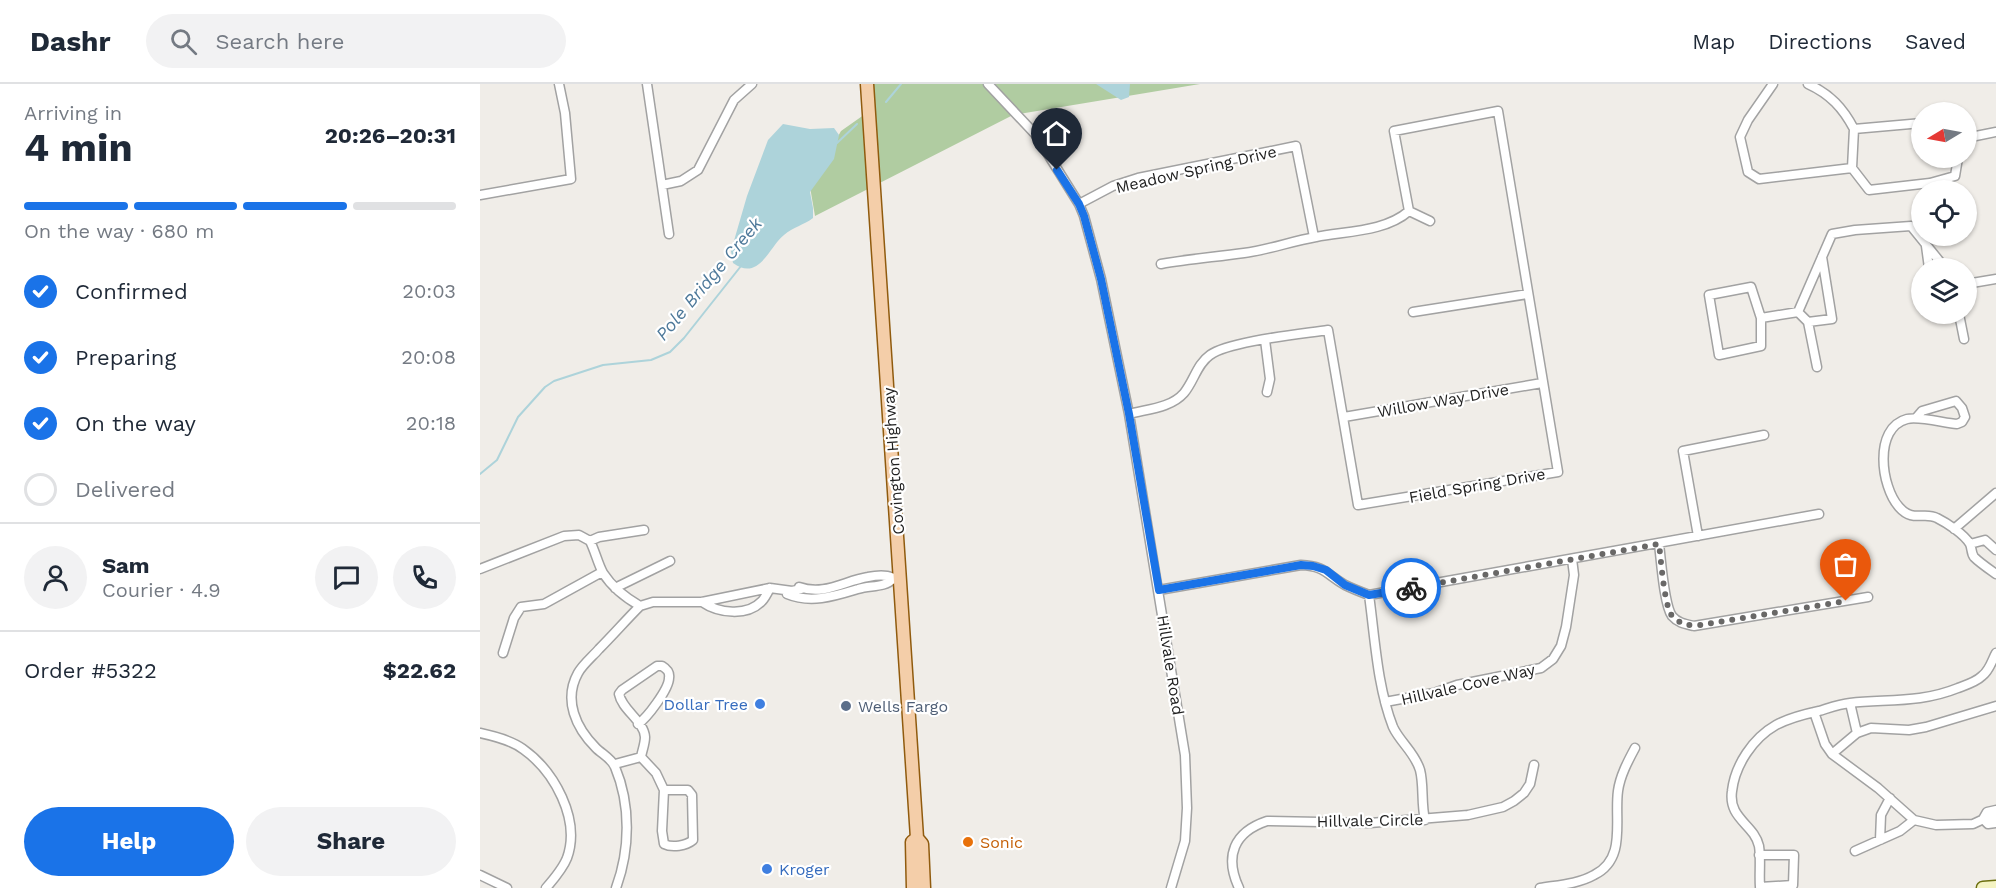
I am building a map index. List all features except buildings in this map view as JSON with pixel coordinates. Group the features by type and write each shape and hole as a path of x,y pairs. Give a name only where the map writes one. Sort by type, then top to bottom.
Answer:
{"main road":[{"name":"Covington Highway","path":"867,84 897,578 917,838 922,844 924,888"},
{"name":"Covington Highway","path":"913,888 912,842 917,838"},
{"path":"1983,888 1996,887"}],"street":[{"path":"480,194 571,178 565,113 559,84"},
{"path":"647,84 669,234"},
{"path":"662,184 681,181 698,170 734,100 752,84"},
{"name":"Hillvale Road","path":"988,84 1036,135 1079,204 1101,279 1129,414 1185,755 1187,808 1185,841 1171,888"},
{"path":"1773,84 1748,120 1740,136 1748,172 1759,179 1774,179 1852,168"},
{"path":"1808,84 1817,88 1843,109 1854,129 1852,168 1869,190 1930,183 1955,176 1956,168"},
{"name":"Field Spring Drive","path":"1129,414 1171,404 1185,392 1196,371 1210,355 1227,347 1328,330 1358,505 1558,472 1498,111 1394,131 1408,211"},
{"path":"1854,129 1911,124"},
{"path":"1977,136 1996,132"},
{"name":"Meadow Spring Drive","path":"1079,204 1113,186 1138,178 1296,146 1314,237"},
{"path":"1161,264 1243,253 1314,237 1388,225 1408,211 1430,221"},
{"path":"1798,312 1832,234 1911,226"},
{"path":"1927,246 1937,258"},
{"path":"1808,322 1832,319 1822,256"},
{"path":"1977,282 1996,279"},
{"path":"1751,287 1761,318 1761,346 1719,355 1709,295 1751,287"},
{"path":"1413,312 1528,294"},
{"path":"1761,318 1798,312"},
{"path":"1798,312 1808,322 1817,367"},
{"path":"1961,324 1964,339"},
{"path":"1265,340 1270,379 1268,392"},
{"name":"Willow Way Drive","path":"1344,417 1542,383"},
{"path":"1916,418 1922,411 1956,401 1965,417 1957,424 1916,418 1907,419 1890,430 1884,451 1886,480 1897,505 1906,514 1935,517 1954,529 1970,544 1972,555 1996,574"},
{"path":"1698,536 1683,451 1764,435"},
{"path":"1954,529 1996,493"},
{"path":"1159,590 1301,565 1326,570 1345,585 1369,595 1820,514"},
{"path":"591,541 599,537 644,530"},
{"path":"480,569 564,536 579,535 591,541 602,572 615,588 627,599 640,606"},
{"path":"1970,544 1985,540 1996,550"},
{"path":"1659,544 1667,602 1671,615 1681,623 1694,626 1868,597"},
{"name":"Hillvale Cove Way","path":"1385,702 1541,668 1553,659 1561,646 1566,627 1574,575 1572,559"},
{"path":"615,588 670,561"},
{"path":"503,653 514,618 520,607 544,604 602,572"},
{"path":"616,888 624,867 625,800 615,764 595,748 574,717 572,690 581,668 640,606 653,602 702,602 793,585 804,592 837,587 866,577 897,578"},
{"path":"702,602 718,609 745,611 763,601 770,588"},
{"path":"1369,595 1385,702 1394,729 1414,756 1420,771 1425,820"},
{"path":"1759,855 1794,855 1793,885 1760,888 1759,855 1759,846 1739,819 1732,801 1732,791 1740,763 1756,741 1777,724 1814,712 1850,703 1911,700 1947,692 1985,674 1996,653"},
{"path":"638,724 650,712 670,681 669,674 662,666 657,666 619,694 621,701 638,724 642,729 645,737 641,758"},
{"path":"1850,703 1857,732"},
{"path":"1832,754 1857,732 1871,729 1926,728 1996,706"},
{"path":"1814,712 1825,744 1832,754 1890,798 1914,820 1936,825 1973,824 1983,819 1996,817"},
{"path":"480,733 498,737 522,748 552,779 563,801 568,813 570,845 567,859 546,888"},
{"path":"1540,888 1582,880 1606,867 1614,855 1617,841 1620,783 1635,748"},
{"path":"615,764 641,758"},
{"path":"641,758 656,773 664,790 662,831 664,844 677,846 689,844 693,840 692,795 688,790 664,790"},
{"name":"Hillvale Circle","path":"1239,888 1232,865 1233,850 1244,832 1253,825 1267,821 1370,823 1468,816 1503,807 1524,793 1530,784 1534,765"},
{"path":"1880,840 1881,815 1890,798"},
{"path":"1983,819 1987,812 1996,810"},
{"path":"1983,819 1988,824 1996,823"},
{"path":"1855,851 1900,831 1914,820"},
{"path":"480,875 507,888"}],"green space":[{"path":"866,84 1200,84 1013,115 815,216 810,187 841,131 868,112"}],"water":[{"path":"1096,84 1130,84 1129,97 1121,100"},
{"path":"783,124 810,129 834,128 839,135 834,159 810,192 813,218 784,235 757,266 742,268 733,263 731,251 747,196 768,140"}],"waterway":[{"name":"Pole Bridge Creek","path":"886,102 901,84"},
{"name":"Pole Bridge Creek","path":"837,143 857,124"},
{"name":"Pole Bridge Creek","path":"480,474 497,460 518,417 545,387 554,381 603,365 651,360 670,352 684,338 741,266"}],"way so far":[{"path":"1411,588 1659,544 1667,602 1671,615 1681,623 1694,626 1846,601"}],"place":[{"name":"Dollar Tree","path":"760,704"},
{"name":"Wells Fargo","path":"846,706"},
{"name":"Sonic","path":"968,842"},
{"name":"Kroger","path":"767,869"}],"route":[{"path":"1057,170 1084,216 1101,279 1129,414 1159,590 1301,565 1326,570 1345,585 1369,595 1411,588"}]}
